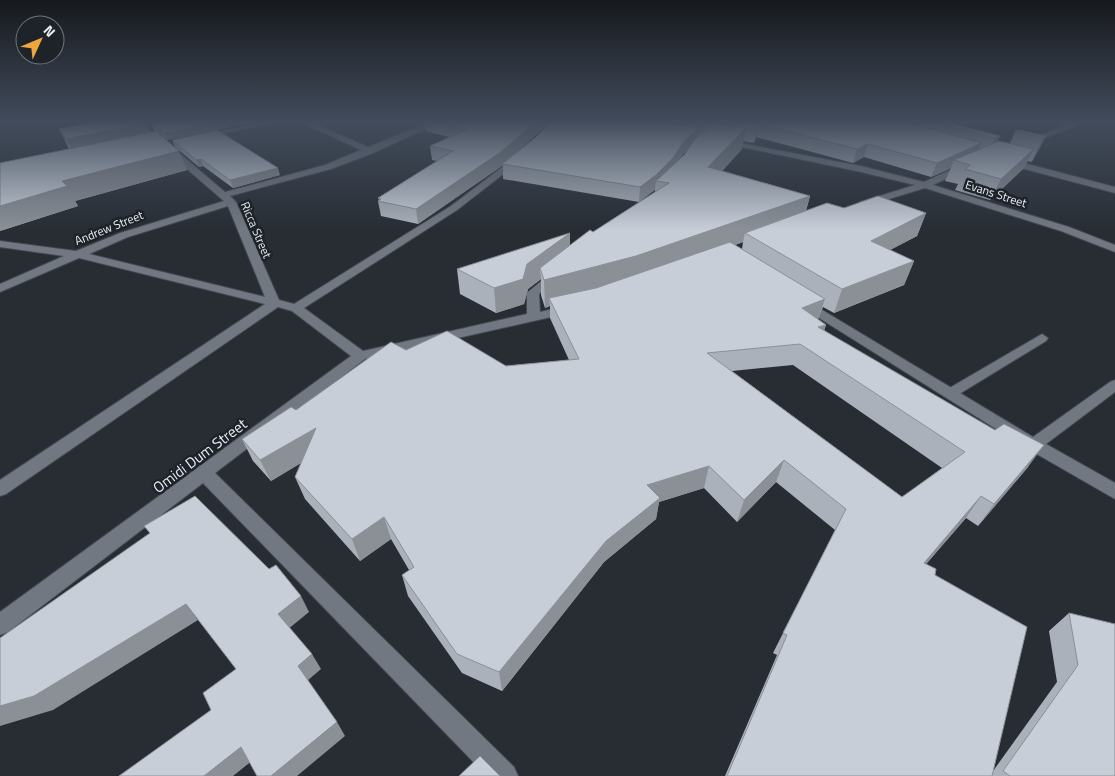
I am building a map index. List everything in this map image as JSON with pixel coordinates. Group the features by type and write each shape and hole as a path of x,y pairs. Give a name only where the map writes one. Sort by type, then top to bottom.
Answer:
{"street":[{"name":"Ricca Street","path":"178,157 228,198 274,304"},
{"name":"Andrew Street","path":"0,288 124,235 228,198 354,157"},
{"path":"296,308 454,208 506,169 518,157"},
{"name":"Evans Street","path":"802,157 925,185 1065,229 1115,249"},
{"path":"1000,157 1115,190"},
{"path":"848,210 925,185 978,160"},
{"path":"0,244 79,255 296,308 360,356"},
{"path":"534,317 533,294 566,266"},
{"path":"793,296 1034,445 1115,492"},
{"path":"0,489 274,304"},
{"name":"Omidi Dum Street","path":"0,625 360,356 581,306"},
{"path":"1034,445 1115,385"},
{"path":"204,473 504,776"}],"lane":[{"path":"951,393 1042,338"}],"building":[{"path":"28,157 155,157 62,181 67,186 0,206 0,163"},
{"path":"193,157 261,157 278,168 230,180 201,159 196,160"},
{"path":"443,157 493,157 416,209 378,201 381,199 378,198"},
{"path":"511,157 674,157 656,175 640,187 502,164"},
{"path":"682,157 718,157 708,167 810,196 636,256 544,280 540,268 590,230 593,232 669,183 656,181"},
{"path":"916,157 950,157 937,163"},
{"path":"961,157 1025,157 1001,179 965,169 970,165 954,160"},
{"path":"878,196 926,213 871,241 914,261 842,289 745,233 827,203 844,208"},
{"path":"570,233 527,264 523,279 494,288 457,269"},
{"path":"730,242 825,299 802,308 826,325 818,327 995,430 1004,424 1044,445 994,504 981,496 924,563 936,569 935,575 1027,627 992,776 727,776 787,635 783,633 846,509 784,460 744,500 709,466 647,485 660,498 606,541 499,672 457,654 402,575 414,567 384,517 352,539 295,477 316,428 260,460 242,439 291,407 296,410 391,342 406,350 447,331 506,366 579,359 549,298 596,288","holes":["800,344 965,452 902,497 707,353"]},
{"path":"195,496 269,569 276,565 301,596 278,614 312,654 298,666 337,722 271,776 257,776 241,747 204,776 119,776 211,710 203,693 236,669 186,604 34,696 0,706 0,638 150,533 144,526"},
{"path":"1069,613 1115,624 1115,776 1010,776 1003,771 1078,665"},
{"path":"480,756 500,776 459,776"}]}
